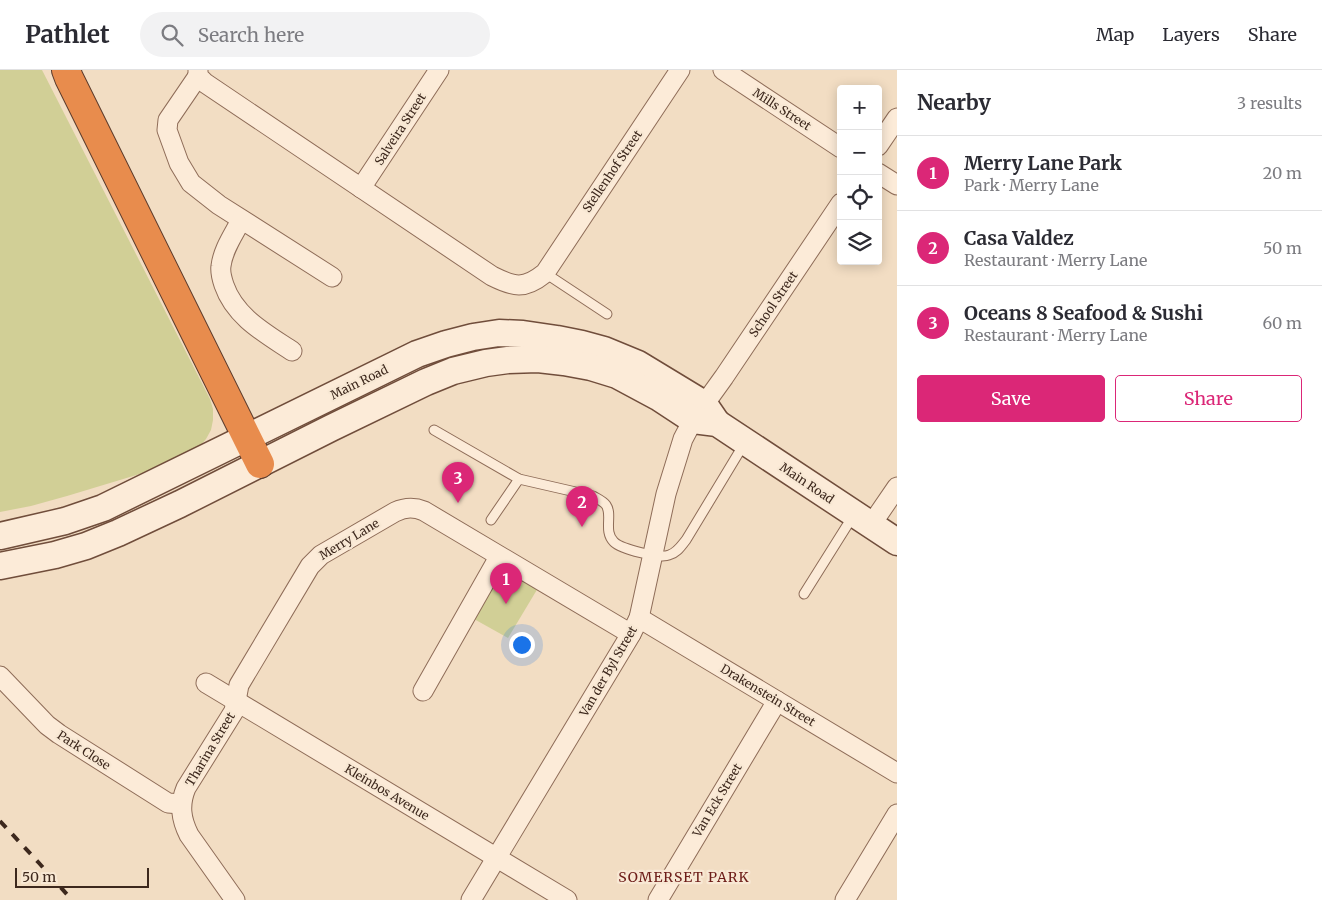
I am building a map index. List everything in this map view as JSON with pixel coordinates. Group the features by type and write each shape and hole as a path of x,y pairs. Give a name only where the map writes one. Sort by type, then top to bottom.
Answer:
{"highway":[{"path":"66,73 260,464"}],"main road":[{"name":"Main Road","path":"0,536 65,521 103,508 416,354 473,337 523,334 582,344 604,350 638,364 704,416 897,542"},
{"name":"Main Road","path":"0,566 55,555 118,534 426,382 453,371 486,363 538,359 591,367 617,375 658,397 704,416"}],"street":[{"name":"Salveira Street","path":"361,188 439,70"},
{"name":"Stellenhof Street","path":"545,273 680,70"},
{"name":"Mills Street","path":"723,70 837,145"},
{"path":"332,277 219,206 191,183 179,163 167,130 168,120 198,73 205,83 492,276 508,283 522,285 534,281 545,273"},
{"path":"882,140 897,118"},
{"path":"882,175 897,185"},
{"name":"School Street","path":"704,416 724,377 837,209"},
{"path":"241,220 224,252 220,267 227,293 240,312 252,324 292,351"},
{"name":"Van der Byl Street","path":"471,900 635,626 654,555 666,494 679,447 704,416"},
{"path":"863,520 897,487"},
{"name":"Merry Lane","path":"236,701 239,685 313,562 321,555 402,509 411,508 424,512 499,557 635,626"},
{"path":"423,691 499,557"},
{"name":"Drakenstein Street","path":"635,626 777,701 897,773"},
{"name":"Park Close","path":"0,676 47,725 168,803 181,804"},
{"name":"Kleinbos Avenue","path":"206,683 567,900"},
{"name":"Tharina Street","path":"181,804 186,788 234,711 236,701"},
{"name":"Van Eck Street","path":"658,900 777,701"},
{"path":"181,804 184,826 189,835 235,900"},
{"path":"846,900 897,814"}],"lane":[{"path":"545,273 607,314"},
{"path":"434,430 519,479 593,496 605,503 608,508 608,530 614,542 654,555 667,556 675,552 686,540 746,442"},
{"path":"491,520 519,479"},
{"path":"804,594 863,520"}],"shaded area":[{"path":"0,70 42,70 210,399 213,409 213,420 211,430 200,446 153,470 31,506 0,512"},
{"path":"505,573 509,573 538,588 508,638 474,619 497,579"}],"railway":[{"path":"0,821 72,900"}],"place":[{"name":"Oceans 8 Seafood & Sushi","path":"458,503"},
{"name":"Casa Valdez","path":"582,527"},
{"name":"Merry Lane Park","path":"506,604"}],"district":[{"name":"SOMERSET PARK","path":"684,877"}]}
